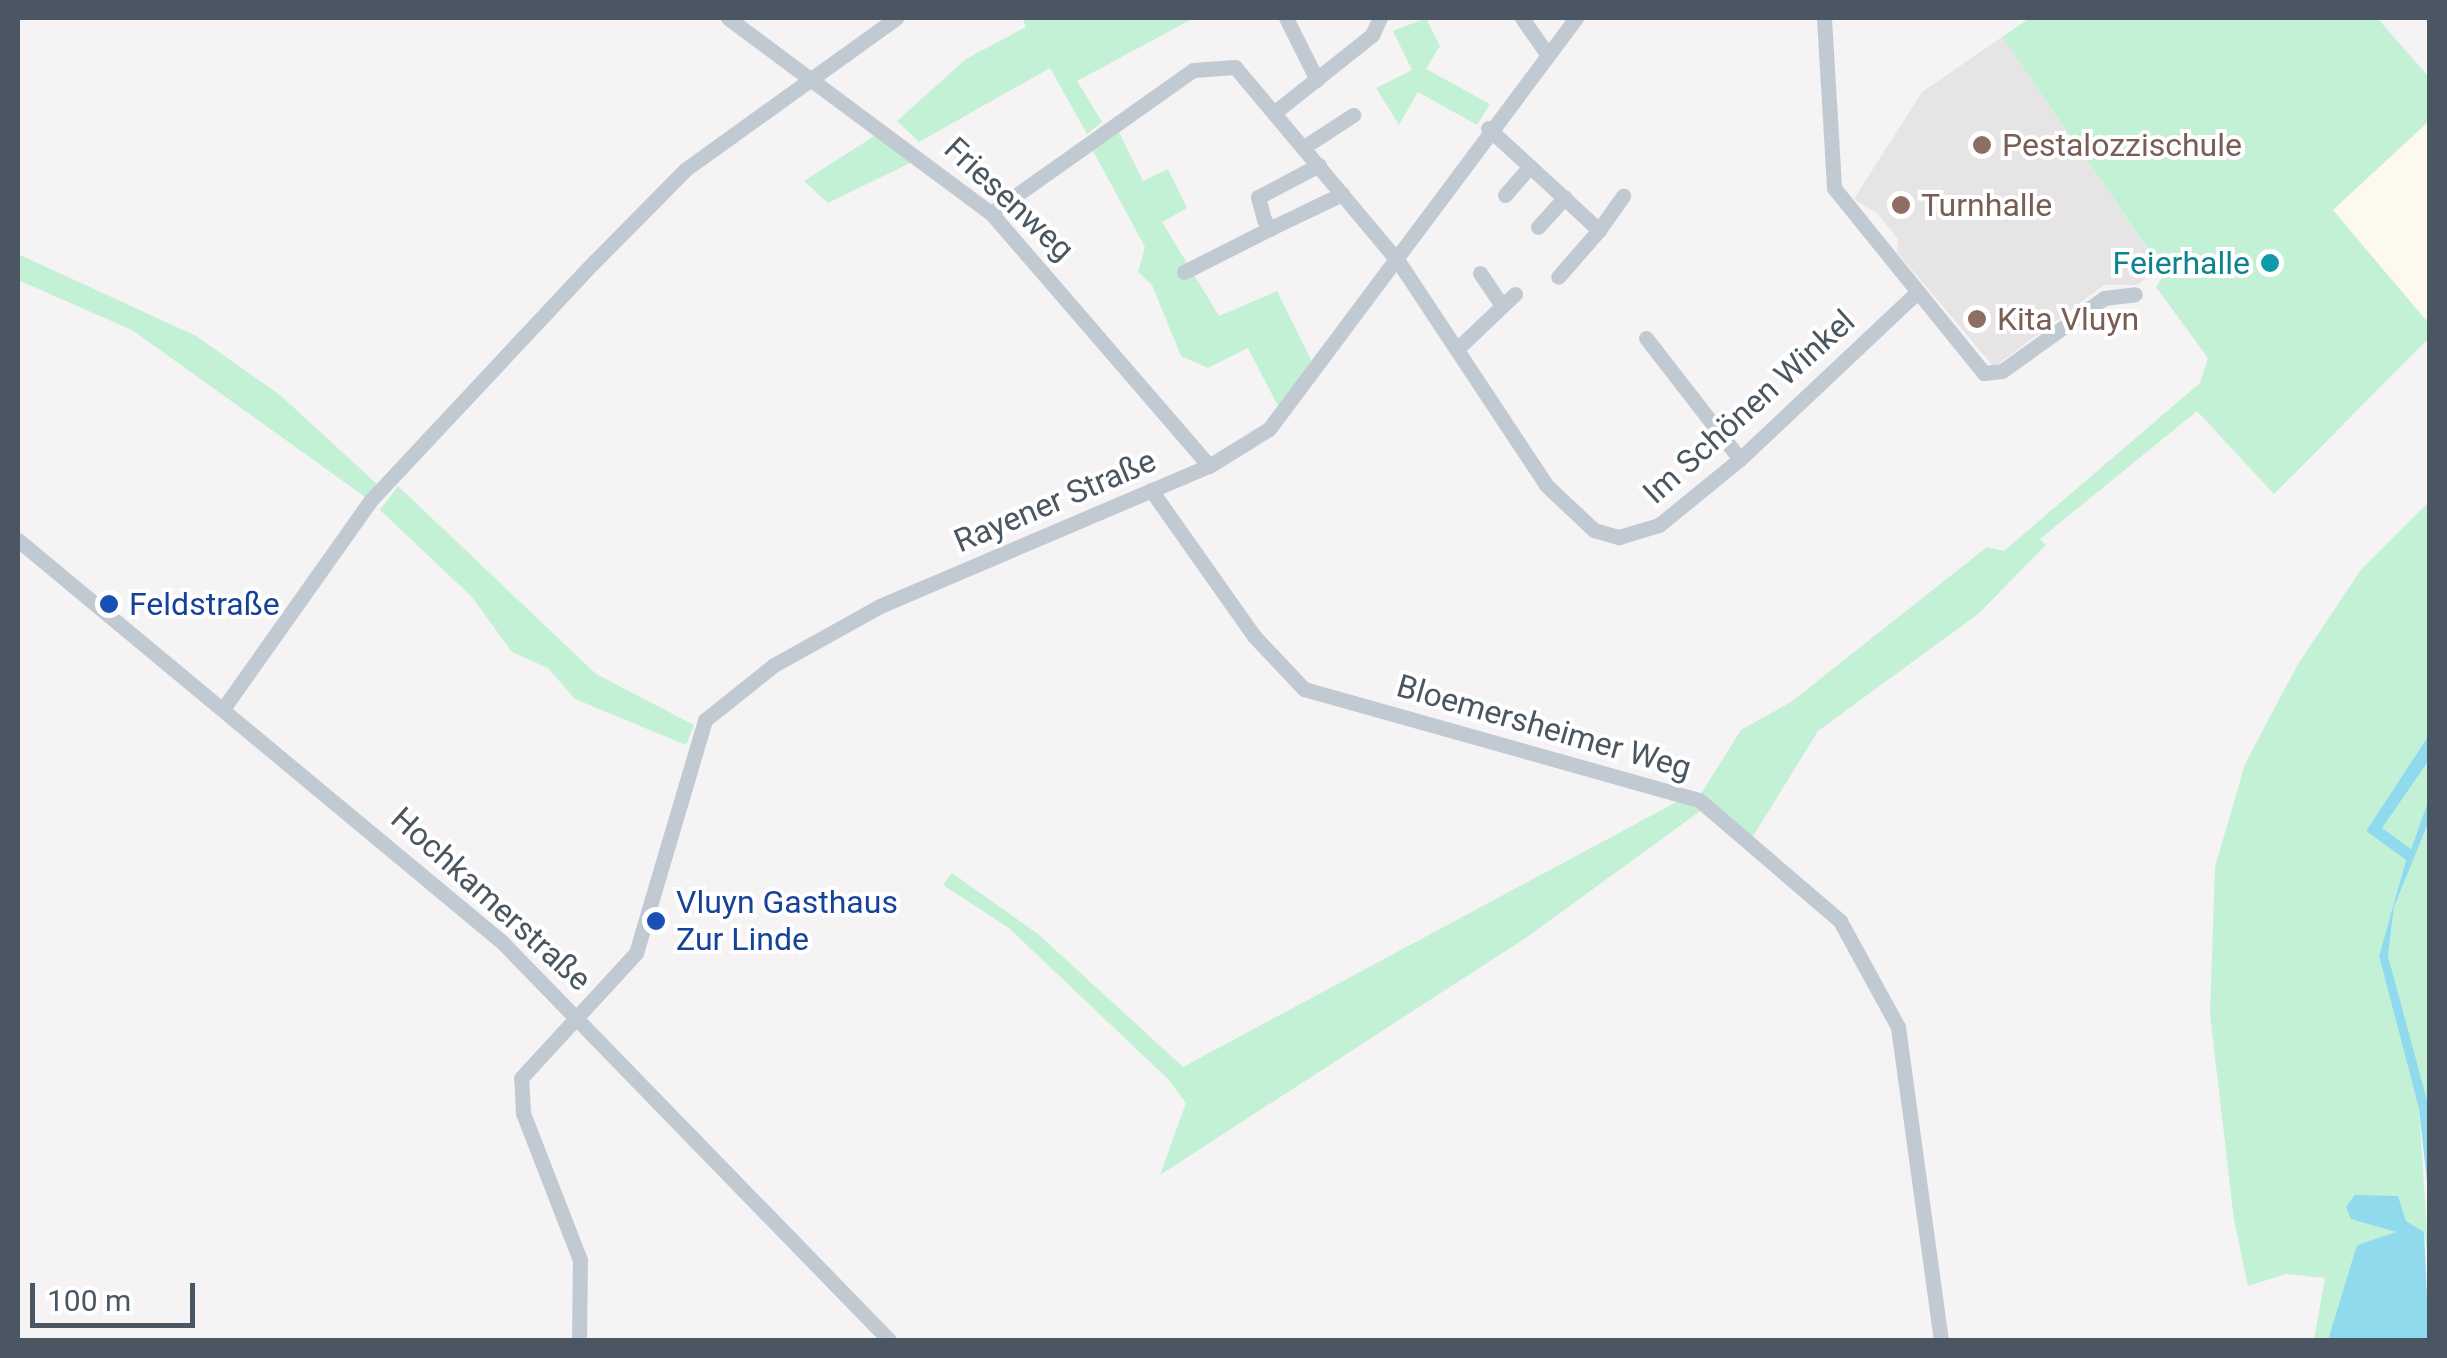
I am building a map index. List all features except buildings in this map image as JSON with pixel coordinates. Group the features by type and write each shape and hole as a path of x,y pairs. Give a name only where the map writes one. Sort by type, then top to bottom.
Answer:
{"street":[{"name":"Friesenweg","path":"728,18 812,74 991,213 1209,466"},
{"path":"225,706 370,501 686,170 812,74 896,18"},
{"path":"1286,18 1317,80"},
{"path":"1275,112 1377,30 1380,18"},
{"path":"1522,18 1545,51"},
{"name":"Rayener Straße","path":"579,1340 575,1239 520,1087 530,1060 580,1016 641,942 692,744 718,705 880,606 1209,466 1283,416 1398,262 1488,128 1545,51 1576,18"},
{"path":"1824,18 1834,188 1917,292 1994,375 2104,298 2135,294"},
{"name":"Im Schönen Winkel","path":"991,213 1194,70 1236,67 1398,262 1546,485 1594,530 1644,533 1740,459 1917,292"},
{"path":"1304,147 1353,116"},
{"path":"1488,128 1599,230"},
{"path":"1271,228 1258,197 1319,165"},
{"path":"1506,195 1530,166"},
{"path":"1184,272 1342,194"},
{"path":"1558,277 1623,196"},
{"path":"1538,227 1565,197"},
{"path":"1458,349 1508,299 1480,273"},
{"path":"1646,338 1740,459"},
{"name":"Bloemersheimer Weg","path":"1151,490 1254,636 1304,689 1699,800 1840,920 1898,1027 1941,1340"},
{"name":"Hochkamerstraße","path":"18,540 225,706 580,1016 889,1340"}],"shaded area":[{"name":"Pestalozzischule","path":"2002,37 2161,269 2136,285 2104,285 1994,367 1897,252 1898,239 1877,213 1854,199 1922,92"},
{"path":"2429,121 2429,316 2426,319 2332,210"}],"green space":[{"path":"1022,18 1194,18 1077,81 1102,122 1087,134 1050,68 919,142 897,121 966,59 1026,27"},
{"path":"1426,18 1440,46 1426,69 1490,104 1477,125 1418,92 1399,125 1376,88 1412,70 1393,31"},
{"path":"2030,18 2377,18 2429,77 2429,121 2333,210 2429,324 2429,338 2274,494 2197,411 2040,539 2046,545 1978,614 1818,731 1752,838 1699,797 1741,730 1791,702 1987,547 2004,551 2200,383 2208,358 2156,287 2165,274 2002,37"},
{"path":"1118,130 1143,181 1168,169 1187,208 1162,222 1219,316 1277,291 1314,366 1278,406 1248,348 1208,368 1181,356 1152,285 1138,272 1145,247 1092,149"},
{"path":"879,133 914,161 828,203 804,181"},
{"path":"18,254 196,336 280,395 378,485 368,499 132,330 18,280"},
{"path":"398,486 596,674 694,725 686,745 575,699 548,668 512,652 472,597 380,510"},
{"path":"2429,502 2429,735 2366,831 2406,860 2379,956 2419,1109 2429,1262 2424,1232 2406,1221 2398,1196 2351,1218 2396,1232 2357,1245 2342,1340 2314,1340 2325,1278 2286,1274 2248,1286 2234,1220 2210,1014 2215,867 2245,764 2298,664 2360,571"},
{"path":"2429,760 2429,799 2411,849 2381,828"},
{"path":"1684,798 1703,809 1527,937 1160,1175 1186,1103 1168,1079 1009,928 943,885 952,873 1038,934 1183,1067"},
{"path":"2429,821 2429,1115 2388,956 2394,907"}],"water":[{"path":"2429,735 2429,760 2382,828 2411,849 2429,799 2429,821 2394,907 2388,956 2428,1104 2429,1199 2419,1109 2379,956 2406,860 2366,831"},
{"path":"2355,1195 2398,1196 2406,1221 2424,1232 2429,1340 2328,1340 2357,1245 2396,1232 2351,1219 2346,1207"}],"place":[{"name":"Pestalozzischule","path":"1982,145"},
{"name":"Turnhalle","path":"1901,205"},
{"name":"Feierhalle","path":"2270,263"},
{"name":"Kita Vluyn","path":"1977,319"},
{"name":"Feldstraße","path":"109,604"},
{"name":"Vluyn Gasthaus Zur Linde","path":"656,921"}]}
